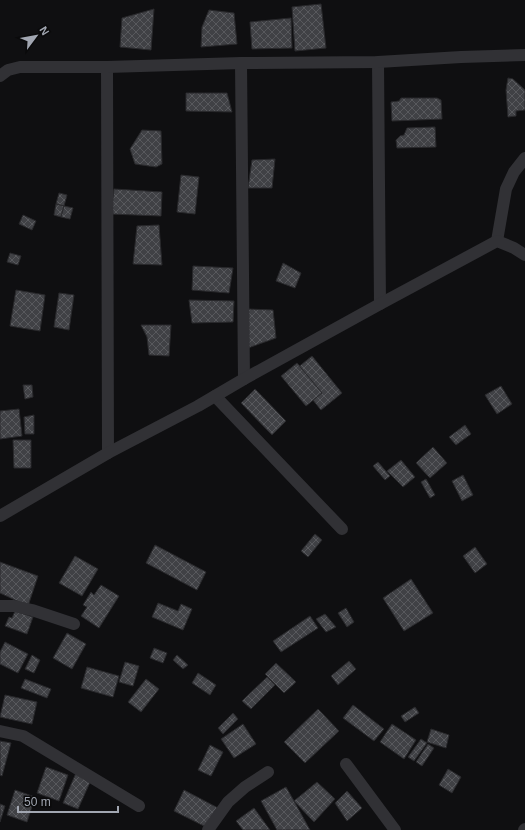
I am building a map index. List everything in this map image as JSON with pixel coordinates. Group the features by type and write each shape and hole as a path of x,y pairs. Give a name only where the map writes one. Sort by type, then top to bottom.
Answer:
{"street":[{"path":"0,76 8,70 20,67 108,67 241,63 378,62 525,55"},
{"path":"378,62 380,304"},
{"path":"241,63 244,379"},
{"path":"108,67 108,453"},
{"path":"497,241 506,189 514,172 525,158"},
{"path":"0,516 108,453 198,406 244,379 497,241"},
{"path":"497,241 514,248 525,255"},
{"path":"215,396 342,529"},
{"path":"0,606 14,606 32,610 74,624"},
{"path":"0,731 23,736 139,806"},
{"path":"346,764 395,830"},
{"path":"208,830 228,802 245,787 268,772"}],"building":[{"path":"321,4 326,48 295,51 292,7"},
{"path":"154,9 151,50 120,47 122,18"},
{"path":"209,10 234,13 237,44 201,47 202,27"},
{"path":"291,18 292,48 252,49 250,22"},
{"path":"508,78 513,79 525,90 525,110 516,111 516,116 508,117 506,90"},
{"path":"186,93 227,93 232,112 186,111"},
{"path":"401,98 437,98 441,100 442,119 392,121 391,102 399,101"},
{"path":"435,127 436,147 397,148 396,140 400,136 404,135 407,128"},
{"path":"142,130 161,131 162,164 156,167 135,164 130,149"},
{"path":"275,159 272,188 248,188 252,160"},
{"path":"181,175 199,177 195,214 177,212"},
{"path":"114,189 162,192 161,216 111,214"},
{"path":"59,193 67,195 64,206 56,204"},
{"path":"56,204 64,206 61,217 54,215"},
{"path":"64,206 73,208 70,219 61,217"},
{"path":"23,215 36,221 32,230 19,224"},
{"path":"159,225 162,265 133,264 137,226"},
{"path":"10,253 21,256 18,265 7,262"},
{"path":"283,263 301,273 295,288 276,281"},
{"path":"193,266 233,268 229,293 192,290"},
{"path":"16,290 45,295 40,331 10,326"},
{"path":"59,293 74,295 69,330 54,327"},
{"path":"189,300 234,301 233,322 192,323"},
{"path":"248,309 273,310 276,338 248,348"},
{"path":"141,325 171,325 169,356 149,355 147,337"},
{"path":"312,356 342,393 321,410 291,373"},
{"path":"297,363 322,393 306,406 281,376"},
{"path":"23,385 32,385 33,397 25,399"},
{"path":"501,386 512,404 497,414 485,395"},
{"path":"255,389 286,421 272,435 241,403"},
{"path":"19,409 22,436 0,439 0,411"},
{"path":"34,415 34,434 25,434 24,417"},
{"path":"465,425 471,434 456,445 449,437"},
{"path":"13,440 31,440 31,468 14,468"},
{"path":"433,447 447,463 430,478 416,463"},
{"path":"401,460 415,477 403,487 387,471"},
{"path":"378,462 390,476 385,480 373,466"},
{"path":"463,475 473,495 462,501 452,481"},
{"path":"426,479 435,495 430,498 421,482"},
{"path":"315,534 322,540 308,557 301,551"},
{"path":"155,545 206,572 197,590 146,563"},
{"path":"475,547 487,564 475,573 463,556"},
{"path":"75,556 98,569 82,596 59,583"},
{"path":"0,562 38,576 28,606 0,593"},
{"path":"411,579 433,613 404,631 383,598"},
{"path":"101,585 119,596 99,628 81,616 87,607 83,605 91,592 94,595"},
{"path":"158,603 178,611 181,604 192,609 183,630 152,617"},
{"path":"346,608 354,622 347,627 338,613"},
{"path":"15,611 33,617 27,634 5,626 9,617 12,618"},
{"path":"325,614 336,627 326,632 316,619"},
{"path":"310,616 318,628 281,652 273,641"},
{"path":"67,633 86,644 72,669 53,658"},
{"path":"5,642 28,654 18,673 0,664 0,652"},
{"path":"154,648 167,653 163,663 150,658"},
{"path":"32,655 40,660 34,673 25,669"},
{"path":"177,655 188,665 183,669 173,660"},
{"path":"349,661 356,669 338,685 331,676"},
{"path":"125,662 139,666 133,686 119,682"},
{"path":"276,663 296,682 284,693 265,674"},
{"path":"87,667 119,676 113,697 81,688"},
{"path":"198,673 216,685 210,695 192,683"},
{"path":"267,677 275,685 251,709 242,701"},
{"path":"25,679 51,689 47,698 21,688"},
{"path":"146,679 159,689 141,712 128,702"},
{"path":"5,695 37,702 32,724 0,717"},
{"path":"353,705 384,729 374,741 343,718"},
{"path":"415,707 419,713 405,722 401,716"},
{"path":"318,709 339,731 305,763 284,742"},
{"path":"233,713 238,719 223,734 218,728"},
{"path":"243,724 256,744 234,758 221,739"},
{"path":"392,724 416,740 404,759 380,742"},
{"path":"431,729 449,735 446,748 427,742"},
{"path":"421,739 427,743 414,761 408,757"},
{"path":"0,741 11,743 2,776 0,775"},
{"path":"428,744 434,748 422,766 416,762"},
{"path":"210,745 223,752 211,776 198,770"},
{"path":"46,767 68,775 59,801 37,793"},
{"path":"448,769 461,777 452,793 439,785"},
{"path":"76,773 91,780 78,809 63,803"},
{"path":"317,782 335,799 314,822 294,801"},
{"path":"286,787 310,830 277,830 261,801"},
{"path":"15,790 35,797 27,822 7,815"},
{"path":"184,790 218,808 208,828 174,811"},
{"path":"347,791 362,808 347,821 335,803"},
{"path":"0,804 5,806 0,822"},
{"path":"254,808 270,830 243,830 236,821"}]}
